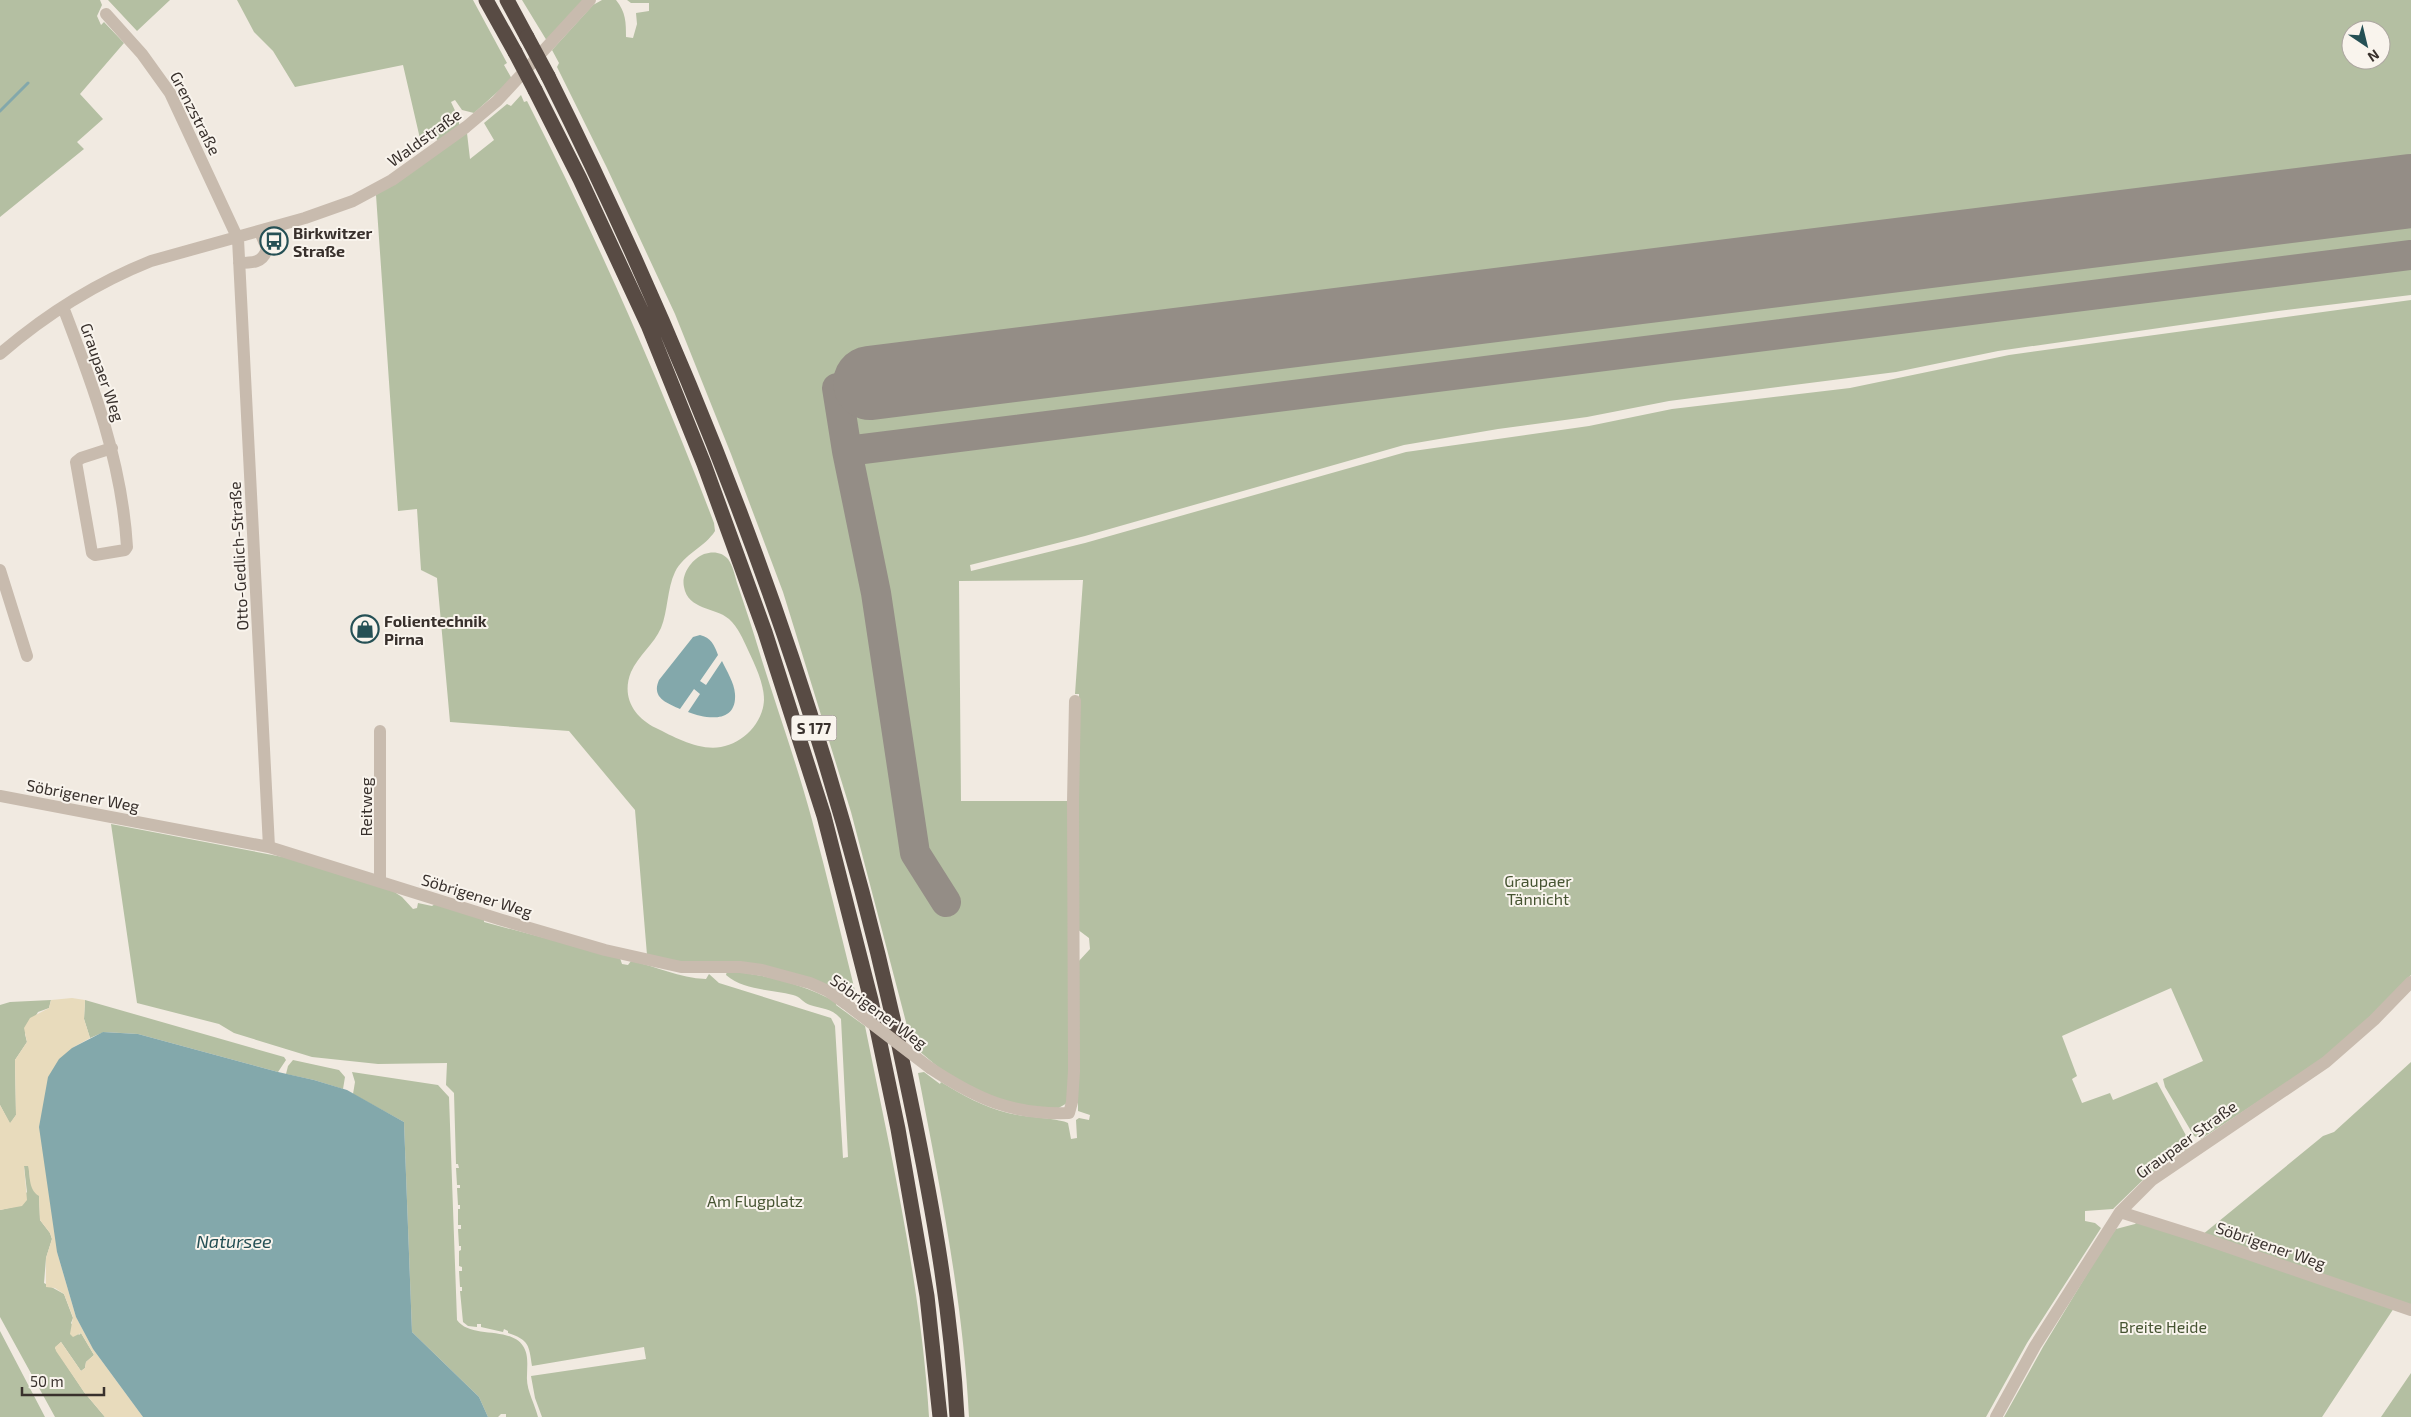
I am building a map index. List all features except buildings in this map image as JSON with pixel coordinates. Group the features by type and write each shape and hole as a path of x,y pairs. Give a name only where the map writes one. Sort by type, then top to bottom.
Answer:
{"highway":[{"name":"S 177","path":"486,0 535,90 580,180 648,325 704,464 765,632 824,816 870,1000 898,1129 927,1296 938,1379 940,1417"},
{"name":"S 177","path":"507,0 596,171 659,308 720,454 785,634 839,808 889,996 916,1128 946,1299 957,1417"}],"street":[{"name":"Waldstraße","path":"238,239 353,201 392,180 425,158 497,101 590,0"},
{"name":"Grenzstraße","path":"106,14 142,54 170,92 238,239"},
{"path":"239,263 252,263 263,257 267,248 260,232"},
{"path":"0,354 63,307 94,287 151,261 238,239"},
{"name":"Otto-Gedlich-Straße","path":"238,239 269,847"},
{"name":"Graupaer Weg","path":"63,307 90,379 112,448 119,477 127,547 125,550 95,555 92,553 76,462 81,458 112,448"},
{"path":"0,570 27,656"},
{"name":"Söbrigener Weg","path":"0,796 269,847 502,920 648,961 681,967 740,967 810,983 828,991 930,1068 979,1098 1038,1113 1069,1113 1072,1102 1074,1071 1073,802 1076,701"},
{"name":"Reitweg","path":"380,731 380,882"},
{"name":"Graupaer Straße","path":"1996,1417 2035,1346 2120,1212 2152,1180 2326,1062 2374,1020 2411,982"},
{"name":"Söbrigener Weg","path":"2120,1212 2199,1237 2411,1310"}],"green space":[{"path":"0,0 100,0 102,5 97,16 101,25 104,22 124,43 80,94 103,119 77,142 84,149 0,217"},
{"path":"108,0 170,0 137,31"},
{"path":"237,0 473,0 507,63 504,65 512,79 474,113 462,110 455,100 451,102 459,119 459,126 438,141 434,135 421,143 403,65 295,87 273,51 254,32"},
{"path":"522,0 583,0 547,41"},
{"name":"Graupaer Tännicht","path":"602,0 616,0 624,13 626,37 633,38 637,24 636,13 649,11 649,3 631,3 627,0 2411,0 2411,295 2278,311 1998,351 1896,372 1669,401 1587,417 1498,429 1404,445 1085,536 970,565 971,571 1085,543 1406,452 1589,426 1672,409 1850,388 2009,355 2411,300 2411,975 2362,1025 2323,1059 2201,1139 2194,1136 2165,1087 2163,1079 2203,1061 2171,988 2062,1036 2077,1076 2072,1079 2082,1103 2110,1093 2113,1100 2157,1082 2189,1141 2188,1148 2147,1176 2113,1209 2085,1211 2085,1221 2095,1223 2101,1228 2027,1343 1986,1417 969,1417 962,1330 956,1287 918,1073 924,1072 940,1084 941,1082 973,1100 999,1110 1068,1123 1071,1139 1077,1138 1076,1120 1079,1118 1089,1120 1090,1115 1078,1111 1078,962 1090,949 1089,938 1077,929 1076,801 1079,694 1075,694 1083,580 959,581 961,801 1070,801 1069,1102 1055,1110 1036,1109 982,1094 944,1072 912,1045 851,812 783,592 731,454 675,314 607,168 557,67 559,63 552,50 593,5"},
{"path":"521,95 524,102 527,101 553,153 626,309 714,523 715,531 711,537 684,560 675,572 661,628 631,672 628,681 629,698 636,712 648,723 679,739 704,747 713,748 729,745 744,736 756,724 763,708 764,694 759,674 742,637 729,619 691,600 684,587 684,577 688,567 695,559 704,554 714,552 723,555 728,559 734,571 800,778 824,864 857,999 851,1000 833,987 813,980 680,962 647,955 635,810 569,731 450,722 437,578 421,570 417,509 398,511 376,195 467,133 470,159 494,140 484,123 507,104 511,106"},
{"name":"Am Flugplatz","path":"111,824 288,858 393,891 402,897 413,909 417,908 418,903 432,906 435,904 484,919 484,922 620,958 622,964 628,965 631,961 696,978 706,979 709,974 719,983 831,1018 835,1026 843,1158 848,1157 841,1019 830,1011 808,1004 795,996 741,984 726,975 727,971 783,981 823,995 836,1002 836,1005 865,1026 904,1220 919,1318 929,1417 542,1417 535,1398 531,1376 646,1359 644,1347 532,1366 529,1348 520,1338 508,1333 504,1329 503,1332 481,1327 481,1324 477,1324 477,1327 468,1326 463,1322 460,1291 462,1291 462,1287 460,1287 459,1271 462,1271 462,1267 459,1266 461,1246 459,1246 458,1229 461,1229 461,1225 458,1225 458,1209 460,1209 460,1205 458,1205 457,1188 460,1188 460,1185 457,1185 456,1168 459,1168 458,1164 456,1164 454,1093 446,1085 447,1063 378,1064 312,1057 234,1033 219,1024 137,1003"},
{"path":"51,1000 49,1008 38,1012 25,1034 27,1042 15,1060 16,1115 10,1124 0,1105 0,1005 10,1002"},
{"path":"85,1000 284,1057 286,1060 278,1072 138,1034 104,1032 90,1038 84,1019"},
{"path":"293,1060 339,1070 345,1077 343,1089 286,1074 288,1066"},
{"path":"2411,1062 2411,1306 2202,1235 2323,1136 2334,1132"},
{"path":"352,1072 438,1085 449,1097 457,1320 463,1326 471,1329 509,1336 523,1346 527,1357 528,1386 538,1417 506,1417 506,1414 501,1414 498,1417 488,1417 479,1397 412,1332 404,1122 353,1094 355,1082"},
{"path":"24,1166 29,1166 30,1180 39,1195 40,1220 50,1233 52,1239 46,1258 44,1283 64,1294 73,1318 71,1323 79,1335 81,1333 94,1355 86,1362 85,1368 81,1371 61,1342 55,1348 84,1392 105,1417 55,1417 0,1317 0,1210 13,1207 27,1192"},
{"name":"Breite Heide","path":"2137,1222 2394,1308 2322,1417 2004,1417 2043,1347 2107,1241 2116,1229"},
{"path":"0,1331 45,1417 0,1417"},
{"path":"2411,1373 2411,1417 2381,1417"}],"sand":[{"path":"72,998 85,1000 84,1019 90,1038 72,1048 57,1252 76,1317 93,1349 143,1417 105,1417 84,1392 56,1351 55,1347 61,1342 81,1371 85,1368 86,1362 94,1355 81,1333 73,1337 70,1334 73,1317 64,1294 55,1288 46,1287 46,1258 52,1239 50,1233 40,1220 39,1196 31,1187 28,1166 24,1166 27,1200 22,1206 0,1210 0,1105 10,1123 16,1115 15,1060 27,1042 24,1028 30,1018 49,1008 51,1000"}],"water":[{"path":"700,635 712,642 718,655 700,681 706,685 722,661 732,681 735,694 734,704 726,715 719,717 703,716 688,712 700,694 694,689 680,709 662,699 657,691 659,680 693,637"},
{"name":"Natursee","path":"103,1032 138,1034 314,1080 347,1090 404,1122 412,1332 479,1397 488,1417 143,1417 93,1349 76,1317 57,1252 39,1127 48,1077 59,1059 72,1048"}],"waterway":[{"path":"0,111 28,83"}],"taxiway":[{"path":"870,383 837,388 847,451 2411,255"},
{"path":"847,451 876,593 915,853 946,902"}],"runway":[{"path":"870,383 2411,191"}],"place":[{"name":"Birkwitzer Straße","path":"274,241"},
{"name":"Folientechnik Pirna","path":"365,629"}]}
